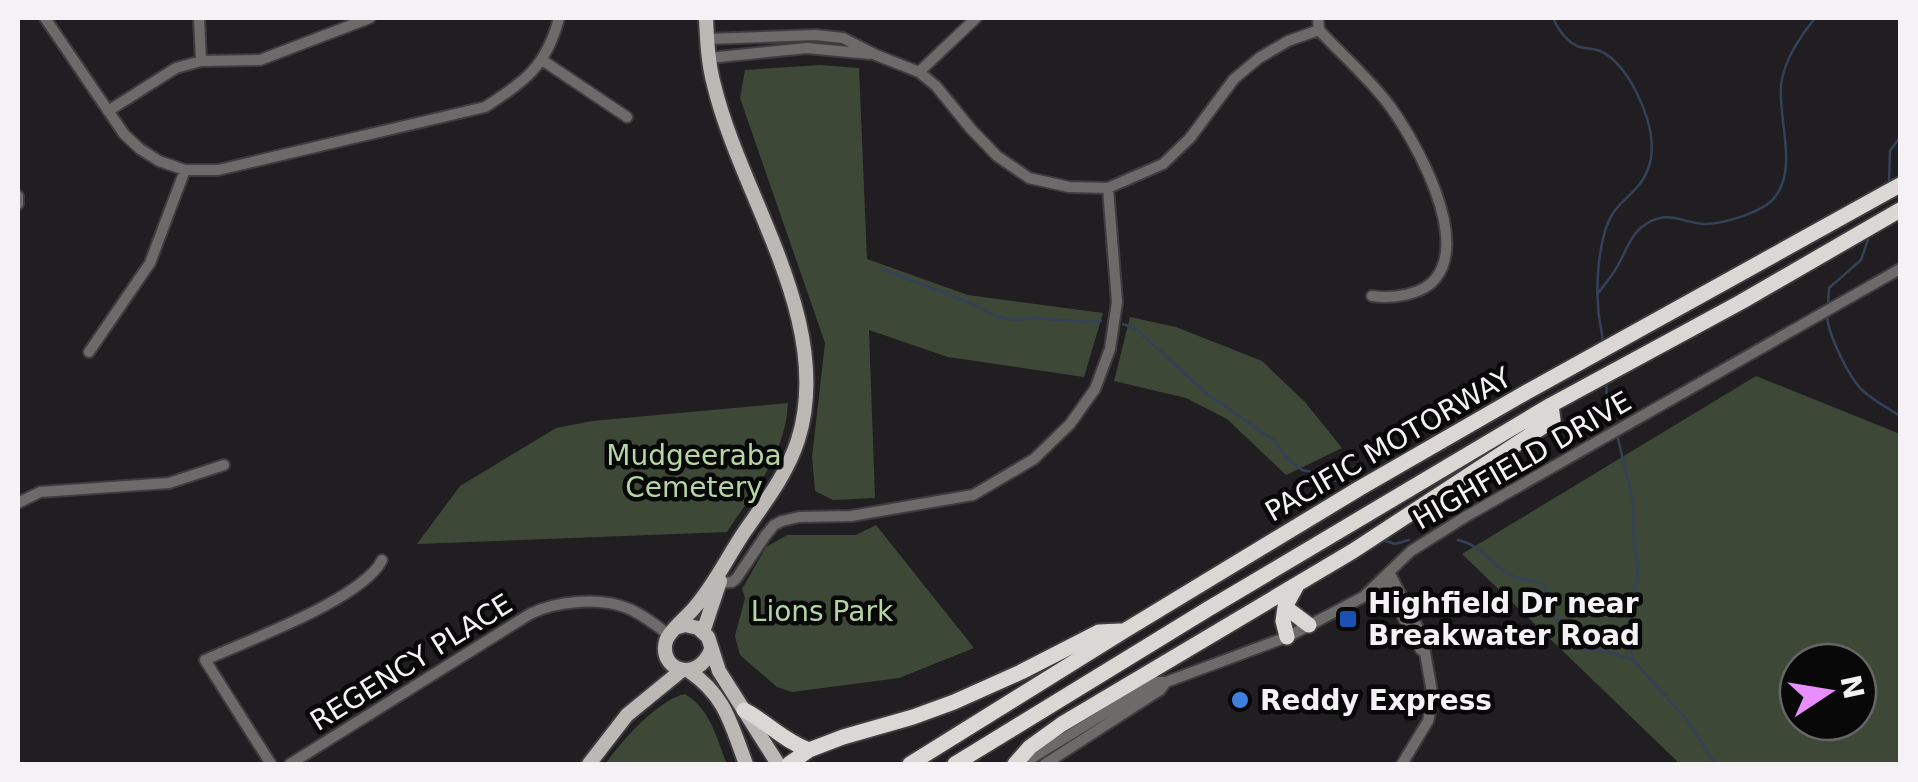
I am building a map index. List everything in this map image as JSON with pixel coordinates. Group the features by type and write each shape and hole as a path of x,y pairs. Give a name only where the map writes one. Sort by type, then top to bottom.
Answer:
{"highway":[{"name":"PACIFIC MOTORWAY","path":"910,764 1360,488 1900,184"},
{"name":"PACIFIC MOTORWAY","path":"955,764 1584,386 1742,302 1900,210"},
{"path":"1018,764 1030,747 1062,724 1354,552 1553,420 1551,406"},
{"path":"1286,636 1282,621 1285,607 1298,583"},
{"path":"1285,607 1309,625"},
{"path":"789,764 810,750 843,737 954,702 1099,632 1124,631"},
{"path":"744,710 790,743 810,750"}],"main road":[{"path":"706,18 713,84 793,300 806,352 806,408 787,466 702,600 674,631 665,650 676,667 705,682 721,700 746,764"},
{"path":"703,632 724,566"},
{"path":"674,631 692,626 708,638 719,671 778,764"},
{"path":"636,706 686,670 703,665 711,650"},
{"path":"589,764 659,677 667,657"}],"street":[{"path":"45,18 124,134 158,161 185,170 218,170 485,106 518,87 542,60 559,18"},
{"path":"198,18 201,60"},
{"path":"108,111 176,68 201,60 260,60 342,22 370,18"},
{"path":"919,72 976,18"},
{"path":"1318,18 1319,30 1390,106 1405,130 1435,187 1446,235 1445,267 1430,286 1407,294 1372,296"},
{"path":"707,39 815,35 843,38 919,72 997,156 1029,178 1069,187 1108,188 1163,164 1190,138 1234,79 1288,41 1319,30"},
{"path":"709,58 806,48 876,55"},
{"path":"542,60 628,117"},
{"path":"88,352 150,263 185,170"},
{"path":"720,583 736,579 765,536 782,520 798,516 851,516 973,496 1034,459 1070,424 1095,389 1110,349 1117,302 1108,188"},
{"name":"HIGHFIELD DRIVE","path":"1018,764 1043,759 1156,682 1166,682 1249,652 1362,597 1437,534 1900,269"},
{"path":"18,503 40,492 169,483 224,464"},
{"path":"271,764 205,660 331,602 365,580 382,560"},
{"path":"1386,576 1426,660 1432,704 1428,721 1402,764"},
{"name":"REGENCY PLACE","path":"290,764 546,607 612,604 674,631"},
{"name":"HIGHFIELD DRIVE","path":"1060,760 1166,682"},
{"path":"1432,704 1478,702"},
{"path":"1043,759 1060,760"}],"green space":[{"path":"820,65 859,68 867,259 968,295 1103,313 1084,377 948,357 869,330 875,498 833,500 815,491 812,457 825,343 740,98 745,70"},
{"path":"1130,317 1176,327 1262,361 1305,402 1342,448 1286,475 1227,419 1186,398 1114,381"},
{"path":"1756,376 1900,434 1900,764 1680,764 1462,554"},
{"name":"Mudgeeraba Cemetery","path":"788,403 775,456 727,532 417,544 460,486 556,428 592,421"},
{"name":"Lions Park","path":"876,525 974,648 899,678 792,692 777,687 740,655 735,636 745,598 742,589 766,547 787,535 856,535"},
{"path":"685,694 707,716 727,764 605,764 652,713"}],"waterway":[{"path":"1553,18 1573,44 1600,51 1619,65 1638,96 1651,135 1646,173 1612,214 1604,237 1597,286 1603,343"},
{"path":"1599,292 1632,238 1646,224 1670,217 1705,224 1722,222 1753,212 1775,197 1785,172 1781,98 1785,67 1815,18"},
{"path":"1889,184 1890,151 1900,137"},
{"path":"1828,304 1829,288 1861,260 1870,234"},
{"path":"882,269 998,317 1101,321"},
{"path":"1827,317 1835,344 1856,383 1900,416"},
{"path":"1123,324 1136,329 1207,394 1274,440 1302,470 1338,482"},
{"path":"1606,380 1615,426"},
{"path":"1617,434 1633,502 1638,572 1627,637 1633,660 1687,720 1715,764"},
{"path":"1386,541 1395,544 1409,540"},
{"path":"1458,540 1479,549 1511,576 1544,585 1557,622 1585,650 1604,650 1632,660"}],"place":[{"name":"Highfield Dr near Breakwater Road","path":"1348,619"},
{"name":"Reddy Express","path":"1240,700"}]}
